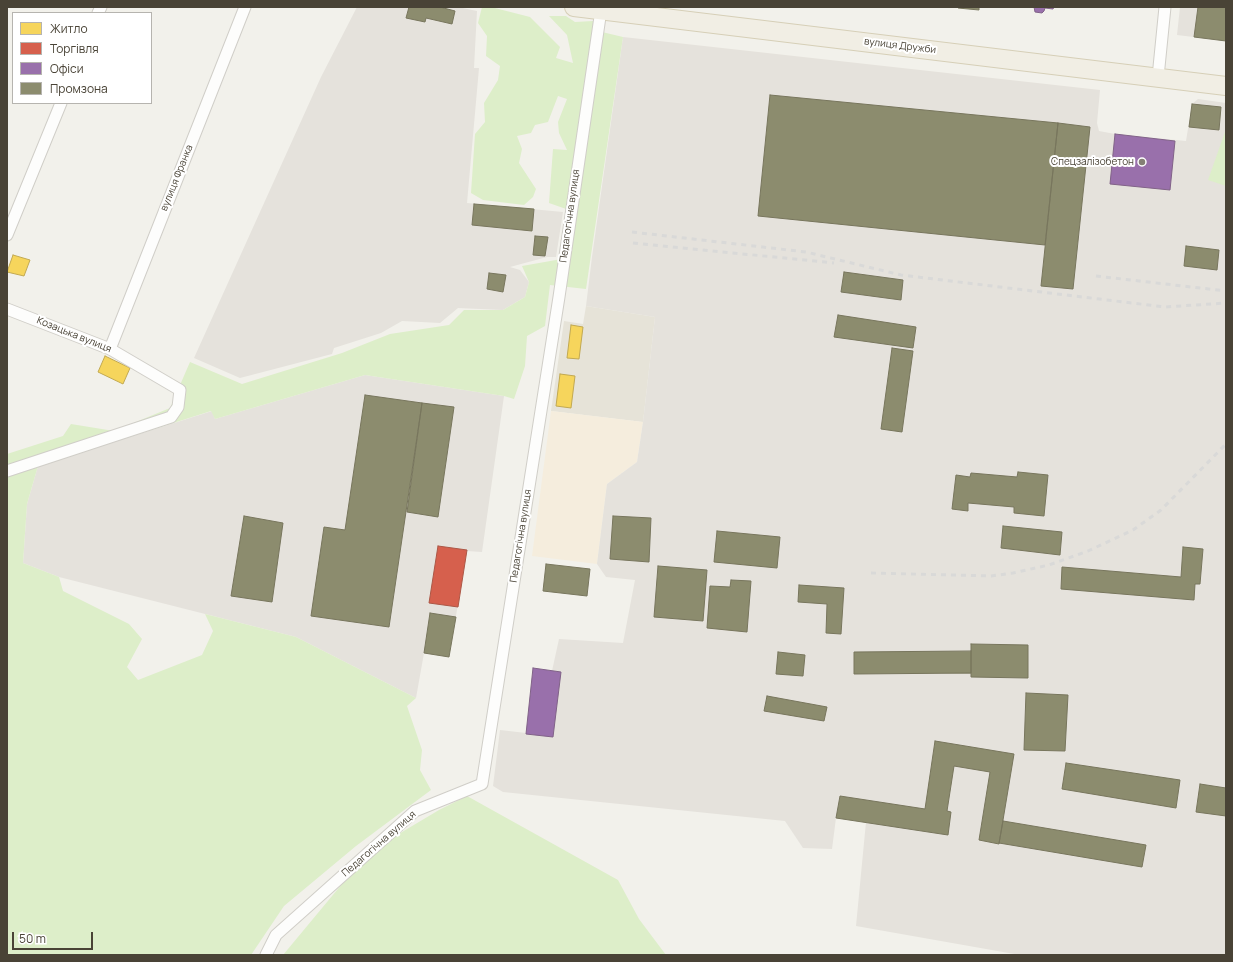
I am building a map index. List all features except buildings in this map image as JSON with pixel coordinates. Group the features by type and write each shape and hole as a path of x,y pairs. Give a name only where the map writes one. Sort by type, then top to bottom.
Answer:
{"main road":[{"name":"вулиця Дружби","path":"574,7 1226,86"}],"street":[{"name":"вулиця Франка","path":"110,349 245,7"},
{"path":"1158,78 1165,7"},
{"name":"Педагогічна вулиця","path":"266,955 276,935 415,811 482,784 601,10"},
{"path":"7,235 61,104"},
{"name":"Козацька вулиця","path":"7,309 110,349 180,390 178,407 171,417 7,471"}],"shaded area":[{"path":"357,7 458,7 477,11 474,68 479,68 467,203 563,212 556,257 547,257 510,267 520,270 529,282 525,297 503,310 458,308 440,323 402,321 381,333 334,348 332,354 240,378 194,358 321,77"},
{"path":"1180,7 1226,7 1226,41 1177,35"},
{"path":"623,37 1100,90 1097,123 1099,131 1115,134 1186,141 1192,104 1198,99 1226,103 1226,955 1020,955 856,926 866,822 836,818 832,849 803,848 785,821 503,792 493,786 500,730 526,733 533,668 552,671 559,639 623,643 635,580 606,577 597,564 607,484 637,462 655,317 586,306"},
{"path":"586,306 655,317 643,422 551,411 564,321 583,324"},
{"path":"365,375 504,396 482,552 467,551 449,657 424,653 416,698 296,637 59,577 23,563 27,504 38,466 212,411 215,419"},
{"path":"551,411 643,422 637,462 607,484 597,564 532,556"}],"green space":[{"path":"482,7 491,7 530,17 560,47 556,58 573,63 567,35 549,16 566,16 575,22 593,21 595,31 569,210 549,203 553,149 567,150 559,133 558,122 567,99 558,96 548,122 535,125 531,133 517,136 522,149 519,163 536,189 533,197 524,205 483,200 471,193 475,134 485,122 484,103 498,80 500,66 486,56 487,36 478,23"},
{"path":"602,32 623,37 586,289 550,285 545,326 527,336 525,366 514,399 504,396 365,375 215,419 211,411 38,466 27,504 23,563 59,577 63,591 129,624 142,639 127,667 138,680 202,655 213,631 205,614 296,637 416,698 407,706 422,750 420,770 431,790 356,846 284,906 251,955 7,955 7,454 63,436 71,424 114,431 170,408 190,362 242,384 342,353 390,334 449,325 464,310 503,310 525,297 529,282 522,266 556,260 571,255"},
{"path":"1226,129 1226,186 1208,180"},
{"path":"467,796 618,880 639,919 666,955 283,955 342,884 397,835 439,810"}],"railway":[{"path":"632,232 806,252 901,275 1165,307 1226,303"},
{"path":"633,243 834,263"},
{"path":"1096,276 1226,291"},
{"path":"871,573 991,576 1049,565 1088,551 1133,530 1161,510 1226,444"}],"place":[{"name":"Спецзалізобетон","path":"1142,162"}]}
